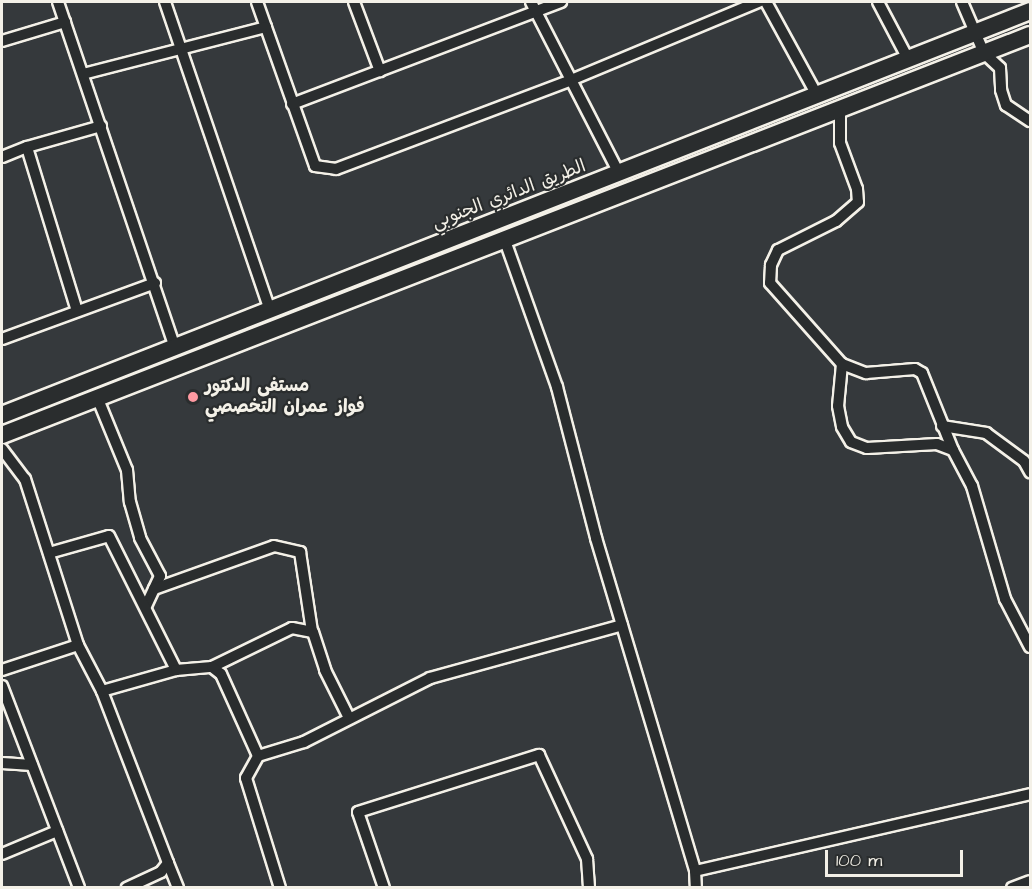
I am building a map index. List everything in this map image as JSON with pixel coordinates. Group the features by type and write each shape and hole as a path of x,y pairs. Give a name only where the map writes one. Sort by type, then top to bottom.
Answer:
{"main road":[{"name":"الطريق الدائري الجنوبي","path":"2,415 1030,11"},
{"path":"2,435 1030,35"}],"street":[{"path":"58,2 155,282 175,347"},
{"path":"165,2 270,310"},
{"path":"257,2 315,166 336,169 571,80 758,2"},
{"path":"354,2 380,71"},
{"path":"292,104 380,71 534,7 561,2"},
{"path":"766,2 817,95"},
{"path":"878,2 908,59"},
{"path":"962,2 984,53 1000,68 1000,90 1006,105 1030,121"},
{"path":"534,7 619,173"},
{"path":"2,41 65,22"},
{"path":"83,74 266,27"},
{"path":"840,108 840,143 857,189 858,202 836,221 778,250 771,265 770,283 842,364 866,373 915,369 922,373 942,426 972,486 1005,599 1030,647"},
{"path":"2,157 27,147 101,126"},
{"path":"27,147 77,311"},
{"path":"504,238 556,387 622,625 695,871 696,888"},
{"path":"2,339 155,282"},
{"path":"842,364 838,406 842,427 851,442 887,448 937,444 954,450"},
{"path":"97,397 127,470 140,538 160,576 146,606"},
{"path":"942,426 986,433 1027,462 1030,472"},
{"path":"2,449 25,479 78,645 102,691 178,888"},
{"path":"49,553 109,536 176,670"},
{"path":"154,590 274,546 300,552 312,632 325,670 349,718"},
{"path":"280,888 246,778 258,756 304,742 430,678 622,625"},
{"path":"102,691 176,670 212,667 292,628 312,632"},
{"path":"2,670 78,645"},
{"path":"212,667 221,674 258,756"},
{"path":"2,686 79,888"},
{"path":"2,723 14,718"},
{"path":"384,888 358,812 539,755 587,859 589,888"},
{"path":"2,763 32,765"},
{"path":"695,871 1030,794"},
{"path":"4,852 57,831"},
{"path":"126,888 160,872 168,863"},
{"path":"1011,887 1030,881"}],"place":[{"name":"مستفى الدكتور فواز عمران التخصصي","path":"193,397"}]}
